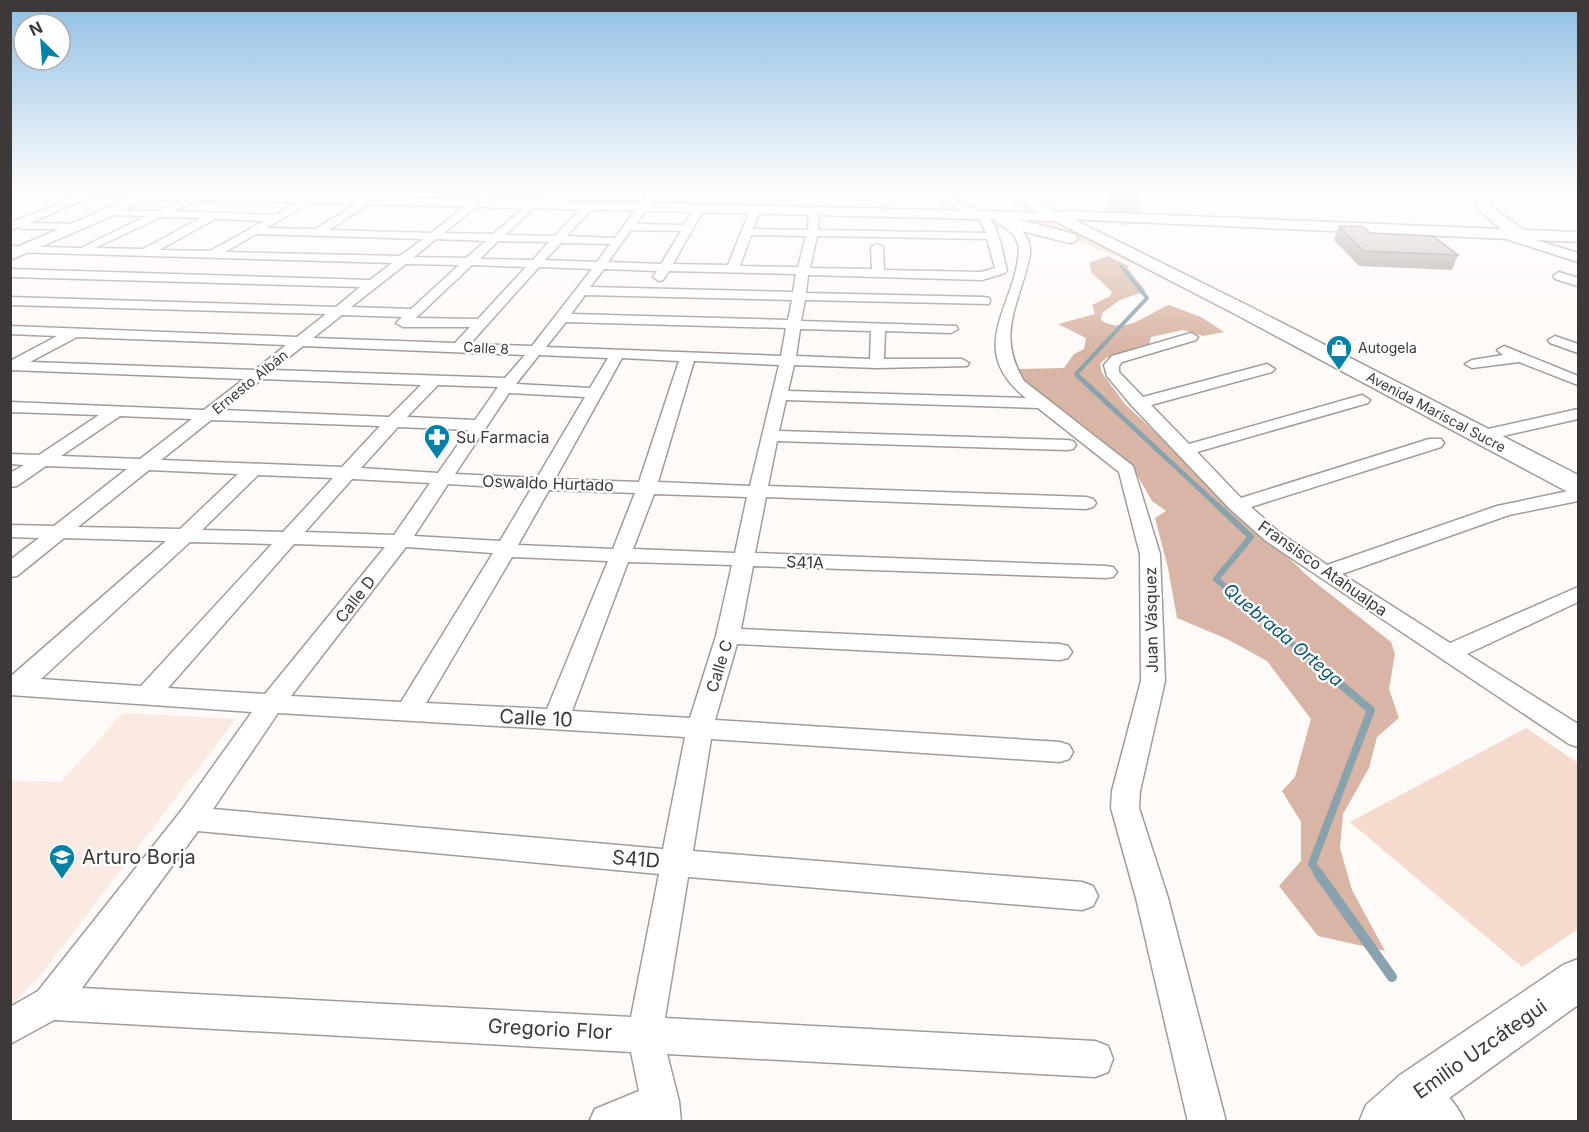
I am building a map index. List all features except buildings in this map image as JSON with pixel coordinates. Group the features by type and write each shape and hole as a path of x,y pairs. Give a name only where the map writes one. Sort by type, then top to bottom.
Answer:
{"main road":[{"path":"1098,244 1122,250 1156,266"},
{"name":"Avenida Mariscal Sucre","path":"1112,244 1493,433 1578,486"},
{"name":"Avenida Mariscal Sucre","path":"1156,266 1493,433 1578,467"}],"street":[{"path":"18,275 96,244"},
{"path":"145,253 162,244"},
{"path":"11,366 231,244"},
{"path":"154,335 300,244"},
{"name":"Ernesto Albán","path":"10,572 423,244"},
{"path":"380,344 489,244"},
{"path":"148,694 348,473 457,346 554,244"},
{"name":"Calle D","path":"51,1003 191,819 271,705 400,541 507,385 562,318 617,244"},
{"path":"410,710 595,393 622,353 641,309 679,244"},
{"path":"733,269 742,244"},
{"name":"Calle C","path":"661,1111 645,1034 700,728 728,636 769,436 788,360 809,244"},
{"path":"10,256 18,249 982,276 1001,270 1005,249 1014,244"},
{"path":"1539,244 1578,258"},
{"path":"1546,244 1578,253"},
{"path":"878,247 879,299"},
{"name":"Juan Vásquez","path":"1005,249 1019,277 1001,329 1006,367 1018,384 1127,470 1150,554 1153,681 1126,791 1125,808 1152,898 1207,1122"},
{"path":"1578,273 1559,276 1578,282"},
{"path":"18,275 372,284"},
{"path":"580,291 641,309 793,324 841,312 879,299 984,302"},
{"path":"562,318 800,296 878,327 951,329"},
{"path":"10,301 337,312 480,323"},
{"path":"877,364 878,327"},
{"name":"Calle 8","path":"10,330 877,364 962,363"},
{"name":"Fransisco Atahualpa","path":"1191,337 1117,358 1110,365 1112,374 1237,505 1273,537 1578,737"},
{"path":"1555,340 1578,349"},
{"path":"1504,350 1578,381"},
{"path":"556,719 647,487 688,356"},
{"path":"1472,364 1520,357"},
{"path":"11,366 428,379 595,393"},
{"path":"1138,403 1267,369"},
{"path":"780,395 1042,402"},
{"path":"1186,450 1362,399"},
{"path":"10,407 479,425"},
{"path":"10,482 115,412"},
{"path":"1493,433 1578,414"},
{"path":"769,436 1066,445"},
{"path":"1237,505 1435,443"},
{"name":"Oswaldo Hurtado","path":"10,459 348,473 541,484 1086,503"},
{"path":"14,686 184,536 254,469"},
{"path":"1325,573 1504,510 1578,495"},
{"name":"S41A","path":"10,531 400,541 620,555 1106,572"},
{"path":"1449,653 1578,594"},
{"path":"728,636 1060,652"},
{"name":"Calle 10","path":"14,686 148,694 271,705 410,710 1060,752"},
{"name":"S41D","path":"191,819 675,863 1082,896"},
{"name":"Emilio Uzcátegui","path":"1383,1122 1432,1107 1578,980"},
{"path":"10,1027 51,1003"},
{"name":"Gregorio Flor","path":"51,1003 1095,1059"},
{"path":"608,1122 661,1111"}],"shaded area":[{"path":"1086,244 1104,244 1151,266 1141,267"},
{"path":"1108,256 1129,266 1127,268 1146,291 1120,300 1102,313 1101,320 1119,326 1127,325 1169,305 1201,317 1224,332 1203,336 1183,330 1151,337 1149,344 1106,358 1100,364 1102,373 1125,404 1311,579 1391,642 1395,654 1389,689 1399,718 1377,737 1369,768 1343,814 1340,848 1352,890 1385,951 1318,936 1279,886 1301,861 1301,822 1282,791 1295,777 1311,719 1267,661 1227,639 1177,618 1168,568 1155,518 1166,511 1152,501 1133,468 1023,379 1017,369 1064,368 1074,354 1084,349 1086,338 1058,324 1095,314 1092,305 1110,296 1112,292 1092,273 1089,263"},
{"name":"Arturo Borja","path":"123,713 236,719 39,977 11,1006 11,781 61,782"},
{"path":"1526,728 1578,763 1578,929 1522,967 1350,822"}],"waterway":[{"name":"Quebrada Ortega","path":"1121,266 1127,274"},
{"name":"Quebrada Ortega","path":"1077,375 1147,298 1126,272"},
{"name":"Quebrada Ortega","path":"1077,375 1218,506"},
{"name":"Quebrada Ortega","path":"1217,505 1251,537 1216,579 1323,670"},
{"name":"Quebrada Ortega","path":"1320,875 1312,864 1371,710 1321,668"},
{"name":"Quebrada Ortega","path":"1318,873 1392,977"}],"place":[{"name":"Autogela","path":"1339,371"},
{"name":"Su Farmacia","path":"437,460"},
{"name":"Arturo Borja","path":"62,880"}]}
